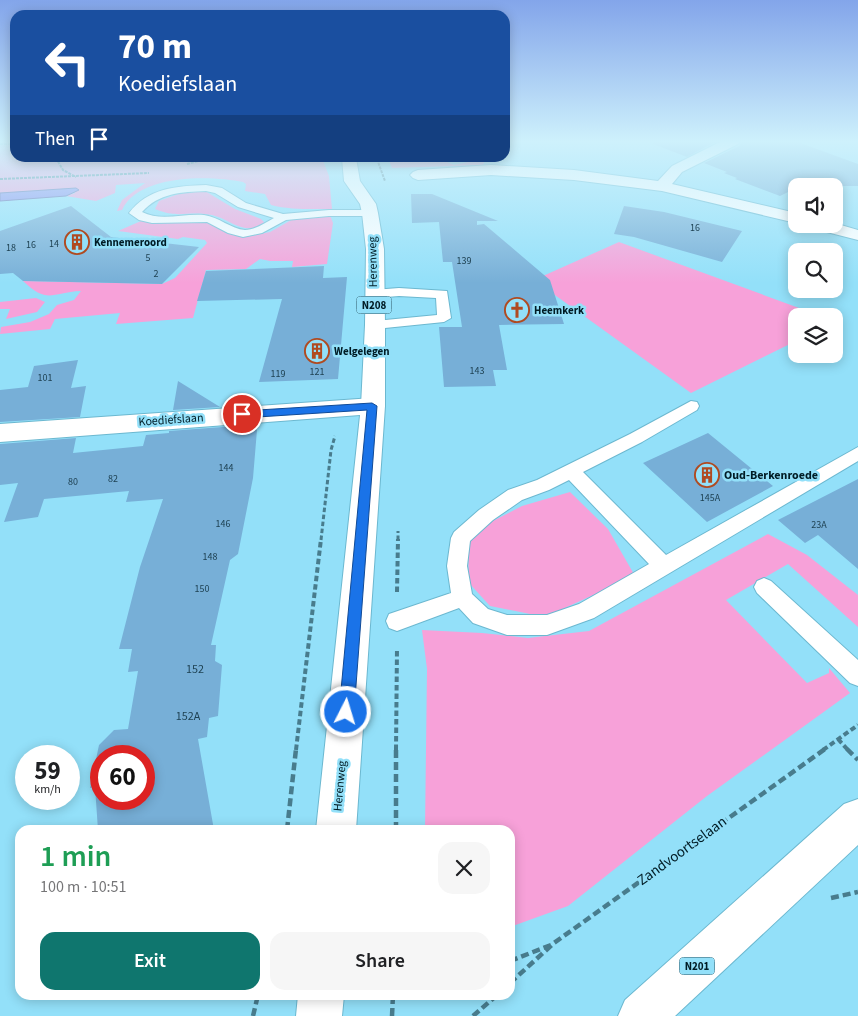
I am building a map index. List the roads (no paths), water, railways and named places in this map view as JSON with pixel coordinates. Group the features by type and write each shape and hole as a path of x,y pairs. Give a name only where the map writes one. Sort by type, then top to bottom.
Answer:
{"street":[{"name":"Herenweg","path":"336,825 372,406 375,325 373,294 375,249 370,201 359,188"},
{"path":"672,188 788,216"},
{"path":"843,231 858,235"},
{"name":"Koediefslaan","path":"0,433 372,406"},
{"name":"N201","path":"641,1016 858,818"},
{"path":"320,1016 321,1000"}],"lane":[{"path":"196,188 158,194 145,202 135,213 144,219 157,221 183,217 209,219 233,231 247,233 269,226 284,217"},
{"path":"208,188 218,190 242,205 284,217 335,212 370,201"},
{"path":"373,294 399,292 442,294 444,318 375,325"},
{"path":"691,406 636,438 543,485 514,494 486,515 461,538 457,566 462,598 481,616 507,625 547,625 586,611 858,453"},
{"path":"571,471 663,565"},
{"path":"764,587 858,676"},
{"path":"397,620 462,598"}],"water":[{"path":"70,188 79,190 66,196 0,201 0,193"}],"place":[{"name":"Kennemeroord","path":"77,242"},
{"name":"Heemkerk","path":"517,310"},
{"name":"Welgelegen","path":"317,351"},
{"name":"Oud-Berkenroede","path":"707,475"}]}
